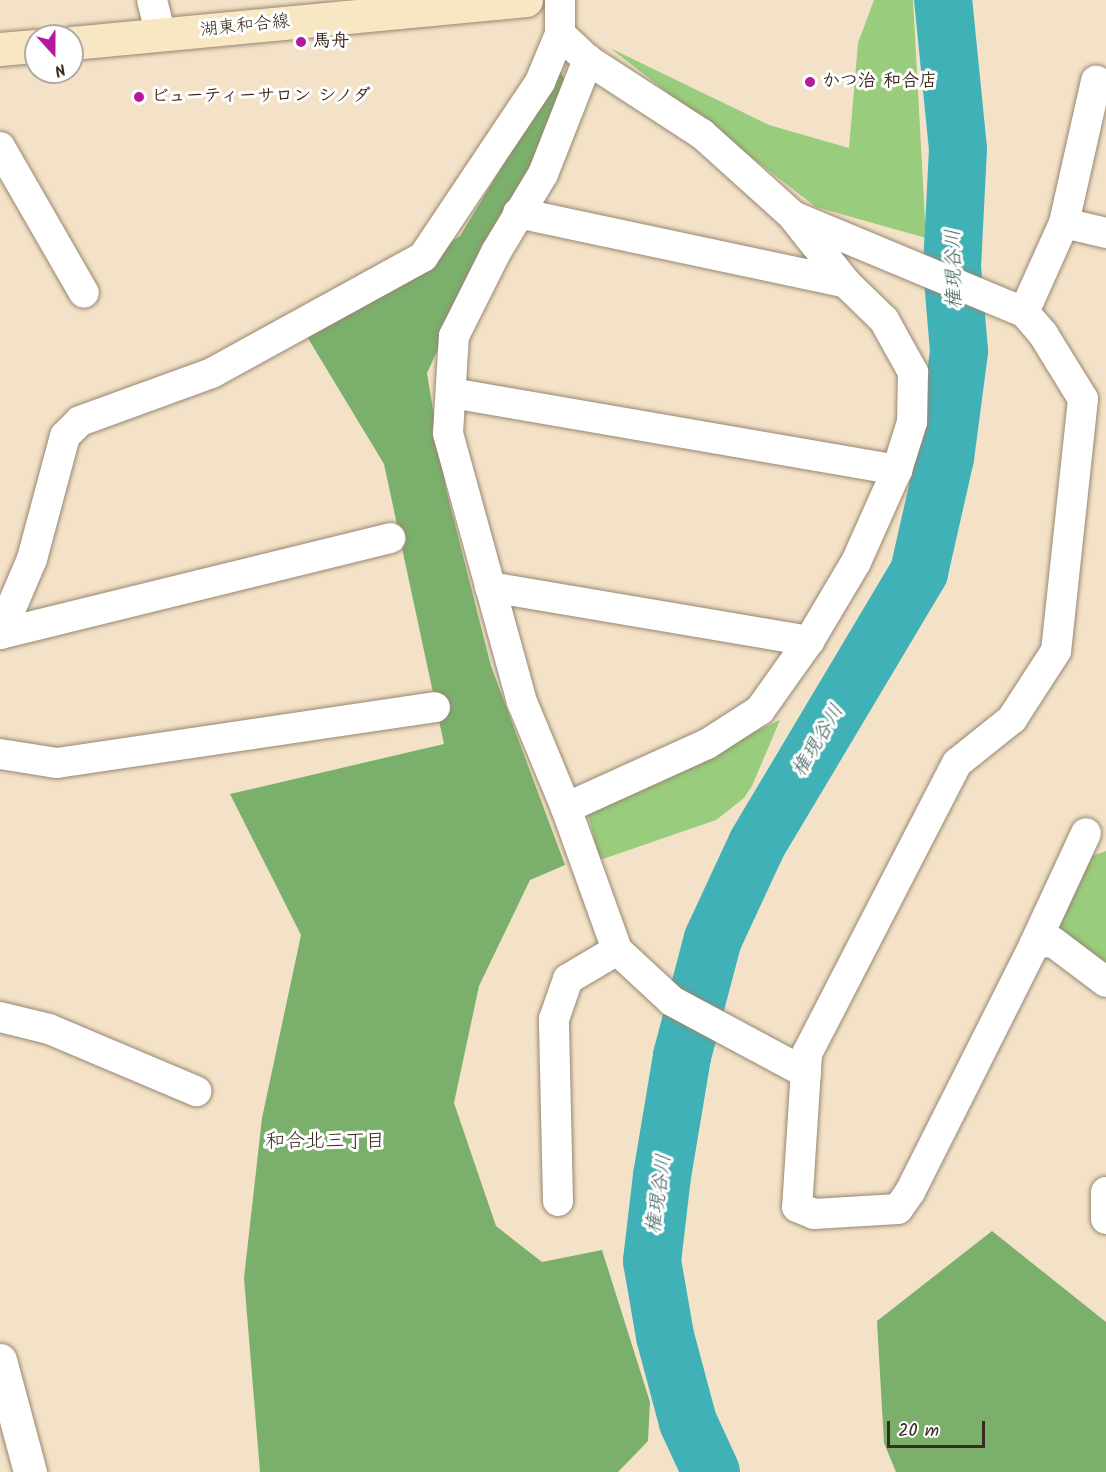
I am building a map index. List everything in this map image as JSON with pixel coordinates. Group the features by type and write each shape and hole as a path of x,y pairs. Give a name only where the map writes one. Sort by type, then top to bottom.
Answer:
{"main road":[{"name":"湖東和合線","path":"84,42 526,0"},
{"path":"0,49 24,47"}],"street":[{"path":"152,0 161,35"},
{"path":"0,634 32,559 65,436 80,422 212,373 423,257 540,82 560,34 560,0"},
{"path":"560,34 588,60 702,134 793,216 846,283 884,321 913,372 912,422 897,470 856,562 809,641 760,710 706,744 566,808"},
{"path":"588,60 543,174 518,213 454,336 448,433 522,702 566,808 617,950 672,1000 735,1038 806,1074"},
{"path":"1024,312 1064,223 1096,81"},
{"path":"0,147 84,293"},
{"path":"518,213 846,283"},
{"path":"793,216 921,267 1024,312 1094,403 1056,651 1012,719 957,763 807,1054 797,1207 814,1214 898,1209 910,1192 1035,943 1086,833"},
{"path":"1064,223 1106,233"},
{"path":"452,393 897,470"},
{"path":"0,634 390,538"},
{"path":"490,587 809,641"},
{"path":"0,754 57,763 435,707"},
{"path":"1035,943 1053,942 1106,982"},
{"path":"558,1201 554,1019 568,979 617,950"},
{"path":"0,1017 49,1029 196,1091"},
{"path":"1106,1192 1106,1218"},
{"path":"0,1360 30,1472"}],"green space":[{"path":"874,0 913,0 926,238 816,207 610,48 769,125 849,148 858,43"},
{"path":"560,71 568,86 533,172 466,289 427,373 446,489 491,666 565,865 530,880 479,986 454,1103 496,1226 542,1262 602,1250 650,1402 648,1441 618,1472 260,1472 244,1278 262,1118 301,935 230,794 444,744 384,464 306,335 460,236"},
{"path":"780,720 752,786 744,798 716,820 600,860 587,811"},
{"path":"1106,851 1106,968 1052,928 1092,856"},
{"path":"992,1231 1106,1322 1106,1472 896,1472 884,1443 877,1321"}],"waterway":[{"name":"権現谷川","path":"711,1472 688,1422 665,1336 652,1261 662,1176 682,1056 713,939 757,844 919,572 945,458 959,351 952,267 958,149 943,0"}],"place":[{"name":"馬舟","path":"301,42"},
{"name":"かつ治 和合店","path":"810,82"},
{"name":"ビューティーサロン シノダ","path":"139,97"}],"district":[{"name":"和合北三丁目","path":"325,1142"}]}
